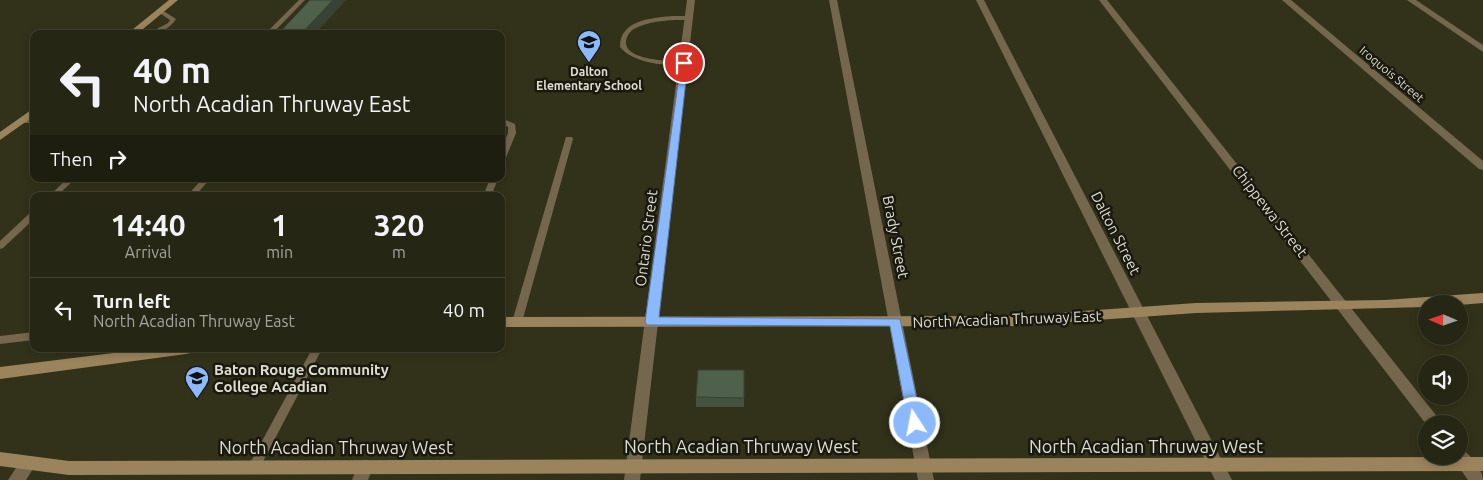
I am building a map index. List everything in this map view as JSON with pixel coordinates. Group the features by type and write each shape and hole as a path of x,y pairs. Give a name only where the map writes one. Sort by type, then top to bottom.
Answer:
{"street":[{"path":"136,30 174,0"},
{"name":"Ontario Street","path":"632,473 691,0"},
{"name":"Brady Street","path":"833,0 925,473"},
{"name":"Dalton Street","path":"980,0 1220,473"},
{"name":"Chippewa Street","path":"1103,0 1428,415"},
{"name":"Iroquois Street","path":"1286,0 1483,166"},
{"path":"1412,0 1483,49"},
{"path":"0,138 30,114"},
{"name":"North Acadian Thruway East","path":"505,322 1047,320 1223,307 1404,305 1483,298"},
{"path":"0,373 163,352"},
{"name":"North Acadian Thruway West","path":"2,460 68,468 254,467 362,474 1220,473 1418,462"},
{"name":"North Acadian Thruway West","path":"1468,460 1483,464"},
{"path":"16,480 28,464"},
{"path":"1467,465 1478,480"}],"lane":[{"path":"272,30 302,0"},
{"path":"158,30 170,24 173,18 160,11"},
{"path":"684,63 642,59 632,55 625,49 622,43 623,36 630,29 642,23 658,19 689,18"},
{"path":"21,121 30,121"},
{"path":"505,122 512,126 512,133 505,150"},
{"path":"517,322 569,139"},
{"path":"57,192 68,182"},
{"path":"195,192 203,182"},
{"path":"0,246 30,218"},
{"path":"0,340 30,336"},
{"path":"254,467 315,352"}],"building":[{"path":"310,0 333,0 305,30 282,30"},
{"path":"698,370 744,370 744,398 696,397"}],"place":[{"name":"Dalton Elementary School","path":"589,63"},
{"name":"Baton Rouge Community College Acadian","path":"197,399"}],"route":[{"path":"684,63 652,322 896,322 915,423"}]}
